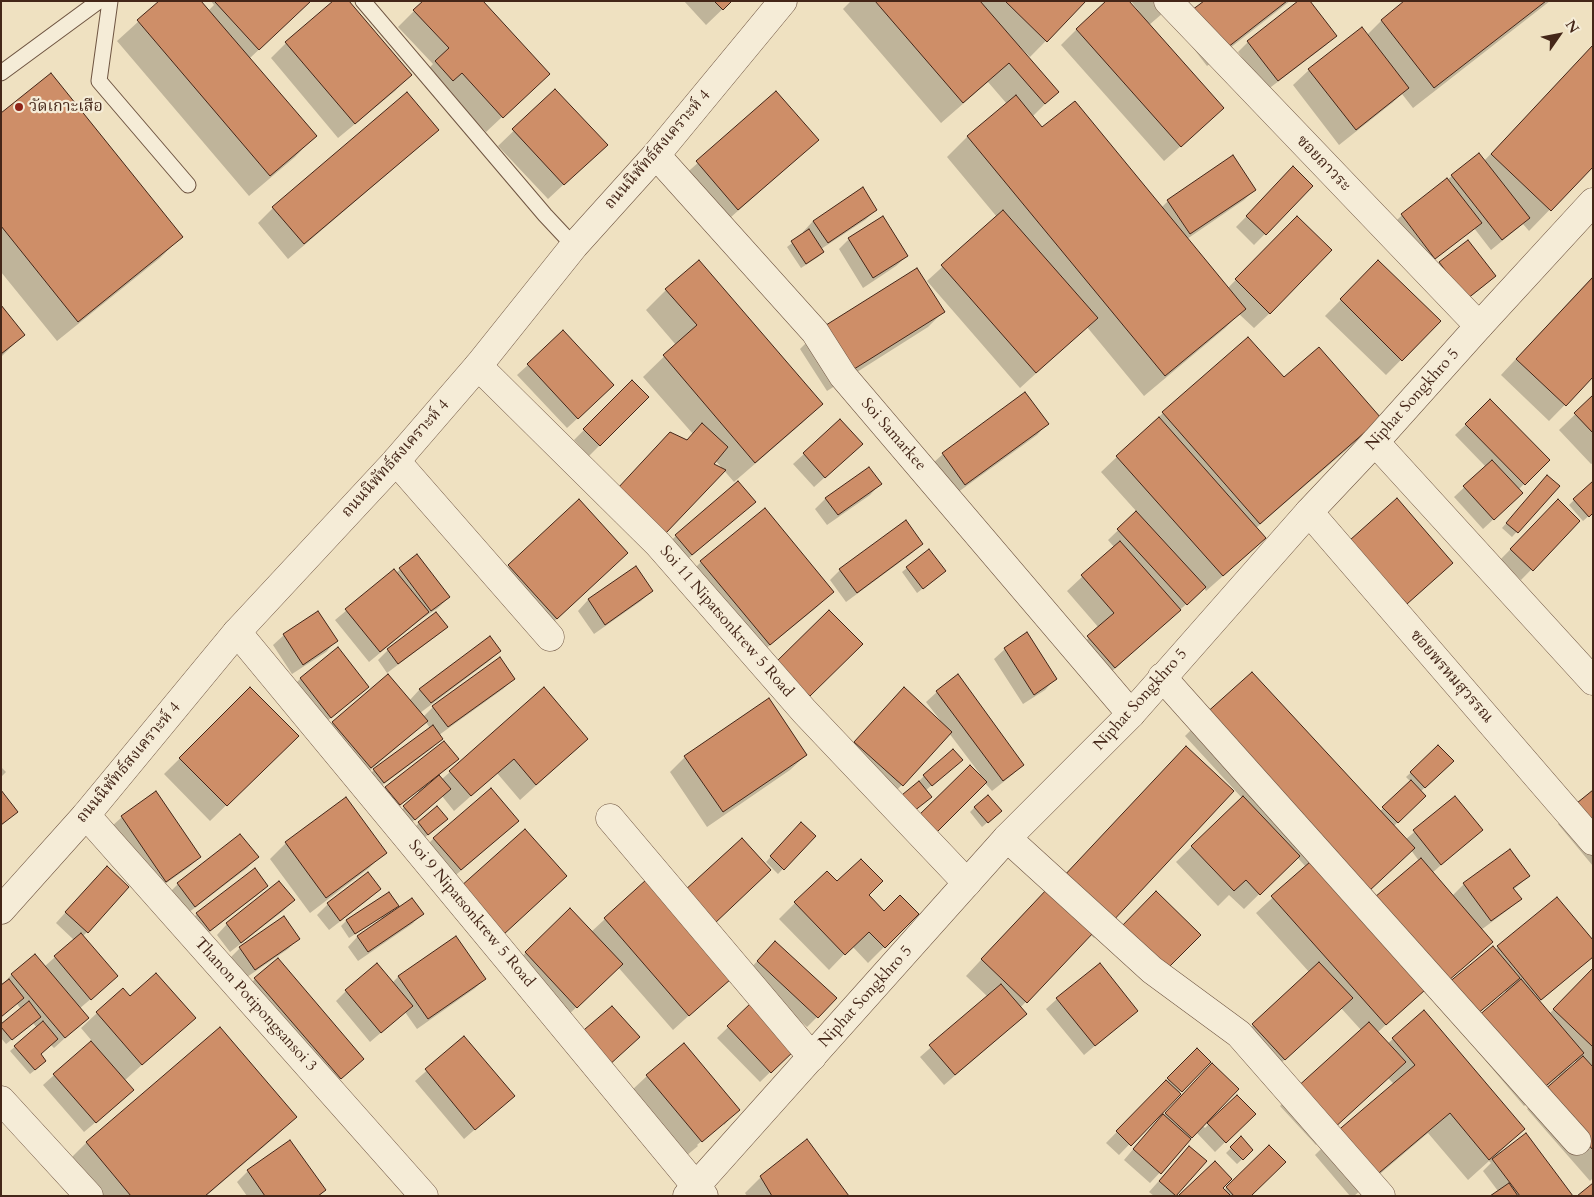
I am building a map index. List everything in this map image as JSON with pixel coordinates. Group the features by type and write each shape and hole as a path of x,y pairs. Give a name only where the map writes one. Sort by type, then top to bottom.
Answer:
{"street":[{"name":"ถนนนิพัทธ์สงเคราะห์ 4","path":"1,910 86,815 237,632 396,461 478,366 574,246 656,155 783,1"},
{"name":"ซอยถาวระ","path":"1168,1 1479,326"},
{"name":"Soi Samarkee","path":"656,155 815,332 843,376 1131,714"},
{"name":"Niphat Songkhro 5","path":"696,1192 812,1057 1007,838 1131,714 1162,676 1308,512 1376,442 1593,202"},
{"name":"Soi 11 Nipatsonkrew 5 Road","path":"478,366 658,544 804,710 968,883"},
{"path":"1376,442 1593,681"},
{"path":"396,461 550,637"},
{"name":"ซอยพรหมสุวรรณ","path":"1308,512 1593,841"},
{"name":"Soi 9 Nipatsonkrew 5 Road","path":"237,632 696,1192"},
{"path":"1162,676 1577,1141"},
{"name":"Thanon Potipongsansoi 3","path":"86,815 424,1196"},
{"path":"610,818 812,1057"},
{"path":"1007,838 1152,970 1240,1034 1381,1196"},
{"path":"1,1100 89,1196"}],"lane":[{"path":"1,73 99,1"},
{"path":"110,1 99,81 188,185"},
{"path":"364,1 545,215 574,246"}],"building":[{"path":"159,1 201,1 317,136 270,176 137,20"},
{"path":"216,1 311,1 259,50"},
{"path":"333,1 349,1 412,75 355,124 285,42"},
{"path":"423,1 483,1 550,74 503,118 462,73 453,81 435,61 449,48 413,10"},
{"path":"714,1 732,1 723,10"},
{"path":"875,1 980,1 1059,92 1045,104 1009,63 963,103"},
{"path":"1005,1 1086,1 1047,42"},
{"path":"1106,1 1129,1 1224,108 1181,147 1076,29"},
{"path":"1204,1 1287,1 1223,51 1192,10"},
{"path":"1298,1 1310,1 1337,36 1278,81 1247,41"},
{"path":"1404,1 1546,1 1434,88 1381,20"},
{"path":"1362,27 1409,88 1356,130 1308,69"},
{"path":"1593,45 1593,167 1551,211 1491,154"},
{"path":"51,73 183,237 78,322 1,226 1,113"},
{"path":"555,89 608,145 564,185 512,129"},
{"path":"776,91 819,140 738,210 696,161"},
{"path":"407,92 439,130 304,244 272,207"},
{"path":"1016,95 1042,127 1075,101 1246,309 1165,376 967,136"},
{"path":"1479,153 1530,218 1502,240 1451,175"},
{"path":"1233,155 1256,190 1190,234 1167,200"},
{"path":"1293,166 1313,186 1266,235 1246,216"},
{"path":"1447,178 1482,223 1435,259 1401,214"},
{"path":"863,187 877,210 828,243 813,221"},
{"path":"1003,210 1098,318 1036,373 941,265"},
{"path":"883,216 908,256 873,278 848,238"},
{"path":"1297,216 1332,250 1270,314 1235,279"},
{"path":"809,229 824,252 806,264 791,241"},
{"path":"1468,240 1496,276 1467,299 1439,262"},
{"path":"699,260 823,404 755,463 663,355 697,325 665,289"},
{"path":"1378,260 1441,321 1402,361 1340,299"},
{"path":"917,268 945,312 843,376 815,332"},
{"path":"1593,277 1593,377 1566,406 1516,359"},
{"path":"1,305 25,335 1,354"},
{"path":"563,330 614,385 578,419 527,364"},
{"path":"1248,337 1284,377 1319,347 1381,418 1260,524 1162,412"},
{"path":"632,380 649,397 600,446 583,429"},
{"path":"1025,392 1049,424 965,485 942,453"},
{"path":"1593,395 1593,433 1574,413"},
{"path":"1490,399 1550,460 1525,485 1465,424"},
{"path":"1159,417 1266,538 1223,576 1116,456"},
{"path":"840,419 863,444 825,478 803,453"},
{"path":"702,423 728,447 714,464 726,470 665,534 617,489 670,432 687,440"},
{"path":"1492,460 1523,493 1494,520 1463,486"},
{"path":"869,467 882,484 838,515 825,498"},
{"path":"1547,475 1560,486 1518,533 1506,523"},
{"path":"738,481 756,502 692,555 675,535"},
{"path":"1593,481 1593,513 1589,517 1573,499"},
{"path":"1397,498 1453,563 1407,604 1350,540"},
{"path":"579,499 628,553 557,619 508,565"},
{"path":"1558,499 1580,521 1533,571 1510,549"},
{"path":"765,508 834,592 770,645 700,561"},
{"path":"1136,511 1206,587 1187,605 1117,529"},
{"path":"906,520 923,544 857,593 839,569"},
{"path":"1120,541 1181,610 1115,668 1087,636 1114,613 1081,575"},
{"path":"929,549 946,571 923,589 906,567"},
{"path":"417,554 450,597 431,611 399,568"},
{"path":"636,566 653,591 605,625 588,599"},
{"path":"394,569 429,612 380,652 345,609"},
{"path":"829,610 863,644 810,696 776,662"},
{"path":"318,611 338,641 303,665 283,634"},
{"path":"436,612 448,627 398,664 387,649"},
{"path":"1027,632 1057,679 1034,695 1004,648"},
{"path":"490,636 501,651 431,703 419,689"},
{"path":"338,647 369,687 331,718 300,678"},
{"path":"500,657 515,679 448,727 432,706"},
{"path":"1252,672 1415,848 1368,892 1204,715"},
{"path":"388,674 428,721 371,768 332,722"},
{"path":"958,674 1024,765 1003,781 936,691"},
{"path":"250,687 299,736 227,806 179,758"},
{"path":"544,687 588,739 536,785 514,759 471,796 449,771"},
{"path":"904,687 952,732 903,786 854,742"},
{"path":"769,698 807,755 723,812 684,756"},
{"path":"433,725 443,739 384,783 373,769"},
{"path":"444,741 459,759 400,805 385,787"},
{"path":"1438,745 1454,761 1425,788 1410,772"},
{"path":"1186,746 1234,791 1111,923 1062,878"},
{"path":"953,749 963,760 932,786 923,775"},
{"path":"970,765 987,782 933,836 915,819"},
{"path":"439,775 451,789 415,820 403,806"},
{"path":"1411,780 1426,796 1398,823 1382,807"},
{"path":"919,781 932,797 909,815 897,799"},
{"path":"491,788 519,821 461,870 433,838"},
{"path":"1,790 18,812 1,825"},
{"path":"1593,790 1593,832 1572,807"},
{"path":"156,791 201,857 166,882 121,816"},
{"path":"988,795 1002,811 988,823 974,807"},
{"path":"1243,796 1300,856 1260,895 1246,880 1234,891 1191,846"},
{"path":"1455,796 1483,830 1441,865 1413,830"},
{"path":"346,797 387,853 326,898 285,842"},
{"path":"437,806 448,819 428,835 418,822"},
{"path":"801,822 816,836 784,870 770,856"},
{"path":"525,829 567,876 503,935 460,887"},
{"path":"240,834 259,857 195,907 177,883"},
{"path":"742,838 771,870 714,924 684,891"},
{"path":"1510,849 1530,876 1513,888 1522,899 1491,921 1463,883"},
{"path":"1421,858 1493,942 1448,981 1375,897"},
{"path":"861,859 883,881 869,895 884,911 900,895 919,914 885,948 869,932 845,955 794,902 827,871 837,881"},
{"path":"1310,862 1425,990 1386,1025 1271,896"},
{"path":"107,866 129,887 88,933 65,912"},
{"path":"255,868 268,886 210,931 196,913"},
{"path":"368,872 381,889 340,921 327,903"},
{"path":"646,880 731,979 689,1016 604,918"},
{"path":"279,881 295,900 241,943 226,923"},
{"path":"1048,888 1094,932 1027,1003 981,959"},
{"path":"1156,891 1201,935 1163,973 1119,929"},
{"path":"389,892 399,906 355,934 346,920"},
{"path":"1557,897 1593,940 1593,957 1541,1000 1497,946"},
{"path":"412,898 424,914 368,952 357,936"},
{"path":"570,908 623,964 577,1008 525,952"},
{"path":"284,916 300,939 255,970 239,947"},
{"path":"81,933 118,976 91,1000 54,956"},
{"path":"456,936 486,979 428,1019 398,976"},
{"path":"775,941 837,998 818,1018 757,961"},
{"path":"1493,946 1520,978 1476,1015 1448,983"},
{"path":"35,954 89,1018 65,1038 11,974"},
{"path":"278,958 364,1059 341,1079 254,978"},
{"path":"1319,962 1353,998 1285,1060 1252,1024"},
{"path":"377,963 413,1006 381,1033 345,990"},
{"path":"1100,963 1138,1011 1095,1046 1056,998"},
{"path":"1593,968 1593,1047 1553,1009"},
{"path":"156,973 196,1018 142,1065 96,1012 123,988 130,996"},
{"path":"9,979 24,998 1,1017 1,985"},
{"path":"1521,979 1584,1053 1540,1091 1477,1017"},
{"path":"1001,984 1027,1014 955,1075 929,1045"},
{"path":"29,1001 41,1017 12,1040 1,1027 1,1024"},
{"path":"752,1002 797,1048 771,1073 727,1026"},
{"path":"612,1006 640,1037 607,1067 578,1035"},
{"path":"1424,1010 1525,1129 1489,1160 1450,1113 1373,1178 1335,1133 1415,1065 1392,1038"},
{"path":"43,1021 58,1039 41,1054 46,1061 35,1070 14,1046"},
{"path":"1369,1022 1406,1062 1332,1130 1295,1089"},
{"path":"220,1027 297,1117 205,1196 131,1196 86,1142"},
{"path":"464,1036 515,1096 475,1130 425,1069"},
{"path":"91,1041 134,1090 96,1123 53,1074"},
{"path":"684,1043 740,1110 702,1142 646,1075"},
{"path":"1197,1048 1211,1062 1182,1092 1167,1078"},
{"path":"1583,1056 1593,1067 1593,1150 1542,1092"},
{"path":"1212,1063 1239,1089 1192,1138 1165,1113"},
{"path":"1166,1080 1181,1094 1131,1146 1116,1131"},
{"path":"1237,1095 1256,1114 1226,1143 1207,1123"},
{"path":"1163,1114 1191,1139 1161,1174 1133,1149"},
{"path":"1526,1133 1573,1196 1520,1196 1492,1159"},
{"path":"1241,1136 1253,1150 1243,1160 1230,1147"},
{"path":"807,1139 849,1196 772,1196 760,1176"},
{"path":"290,1140 326,1190 318,1196 265,1196 247,1170"},
{"path":"1269,1145 1286,1162 1251,1196 1234,1196 1226,1187"},
{"path":"1189,1146 1207,1161 1176,1196 1159,1181"},
{"path":"1215,1161 1232,1179 1223,1188 1231,1196 1178,1196"},
{"path":"1509,1183 1518,1196 1490,1196"},
{"path":"1593,1183 1593,1196 1577,1196"}],"place":[{"name":"วัดเกาะเสือ","path":"19,107"}]}
